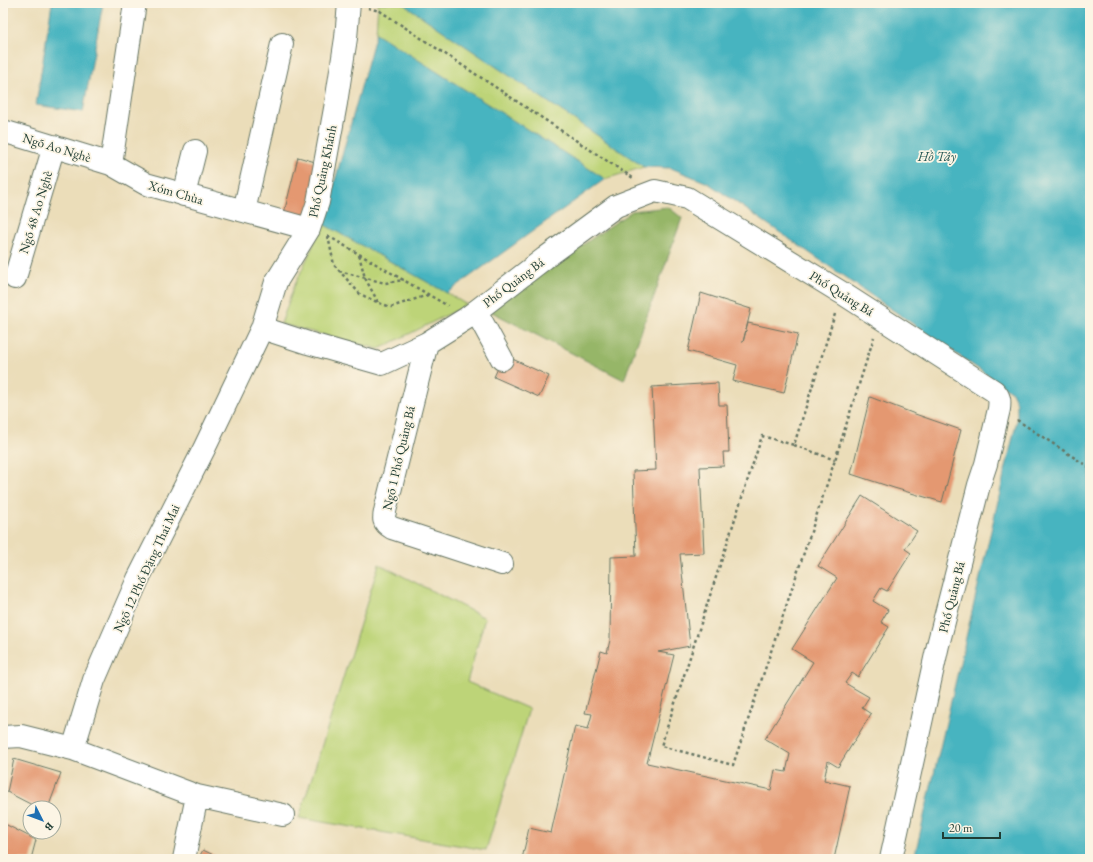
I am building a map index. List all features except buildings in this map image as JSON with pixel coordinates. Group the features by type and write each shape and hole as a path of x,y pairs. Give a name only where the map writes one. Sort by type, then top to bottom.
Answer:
{"street":[{"path":"111,164 135,3"},
{"name":"Phố Quảng Khánh","path":"262,328 276,282 320,233 318,202 346,38 358,6"},
{"path":"244,211 282,44"},
{"name":"Ngõ Ao Nghè","path":"3,131 111,164"},
{"name":"Ngõ 48 Ao Nghè","path":"15,278 54,146"},
{"path":"184,195 196,151"},
{"name":"Xóm Chùa","path":"111,164 146,184 320,233"},
{"name":"Phố Quảng Bá","path":"262,328 382,364 427,343 471,314 616,206 655,191 687,198 842,293 994,391 998,395 1000,401 986,464 977,493 938,645 891,859"},
{"path":"471,314 502,359"},
{"name":"Ngõ 12 Phố Đặng Thai Mai","path":"73,749 94,680 138,580 204,449 262,328"},
{"name":"Ngõ 1 Phố Quảng Bá","path":"427,343 384,520 386,524 392,528 502,564"},
{"path":"3,737 21,736 73,749 197,796 283,815"},
{"path":"184,859 197,796"}],"path":[{"path":"358,6 380,11 634,179"},
{"path":"320,233 428,294 471,314"},
{"path":"320,233 334,265 360,294 378,303 391,307 428,294"},
{"path":"359,254 365,278 378,303"},
{"path":"338,271 385,284 404,280"},
{"path":"794,446 842,293"},
{"path":"835,460 762,436 661,746 734,765 835,460 880,317"},
{"path":"1016,420 1090,468"}],"green space":[{"path":"378,3 402,3 644,167 605,179 376,33"},
{"path":"668,207 682,218 624,380 488,310 632,211"},
{"path":"323,224 467,305 379,349 281,324 293,289"},
{"path":"379,564 485,618 467,682 529,709 486,850 299,818"}],"water":[{"path":"52,3 103,3 83,112 36,105"},
{"name":"Hồ Tây","path":"402,3 1090,3 1090,859 914,859 1017,420 1017,403 1012,392 708,183 671,168 644,167"},
{"path":"376,33 605,179 447,293 323,224"}]}
